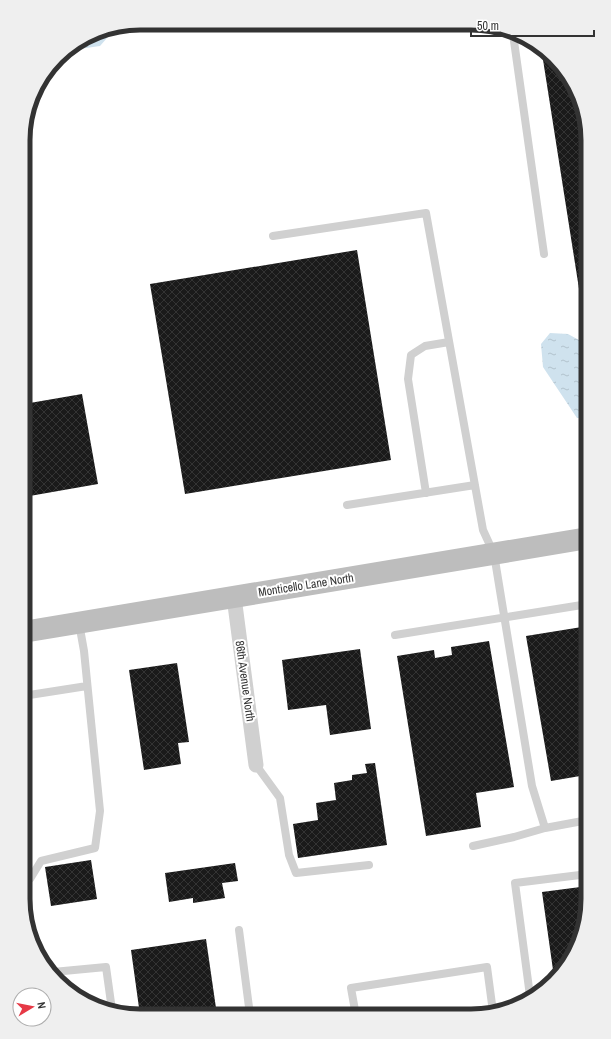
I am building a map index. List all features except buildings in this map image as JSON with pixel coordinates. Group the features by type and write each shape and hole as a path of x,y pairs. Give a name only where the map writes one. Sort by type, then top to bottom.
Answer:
{"street":[{"name":"Monticello Lane North","path":"30,631 581,539"},
{"name":"86th Avenue North","path":"234,597 256,765"}],"lane":[{"path":"514,38 544,254"},
{"path":"274,236 426,213 474,485 483,530 494,554 503,617 532,786 545,828"},
{"path":"426,493 408,379 408,368 411,355 425,346 449,342"},
{"path":"347,505 474,485"},
{"path":"395,635 581,605"},
{"path":"30,879 41,861 95,848 100,812 84,650 79,623"},
{"path":"30,695 87,686"},
{"path":"256,765 280,798 289,855 296,873 369,865"},
{"path":"473,846 514,837 545,828 581,821"},
{"path":"529,992 515,883 581,875"},
{"path":"239,930 249,1009"},
{"path":"58,972 106,967 111,1005"},
{"path":"355,1009 351,988 487,967 493,1007"}],"water":[{"path":"110,35 100,46 79,49 91,41"},
{"path":"550,333 568,334 581,341 581,418 577,418 543,367 541,344"}]}
